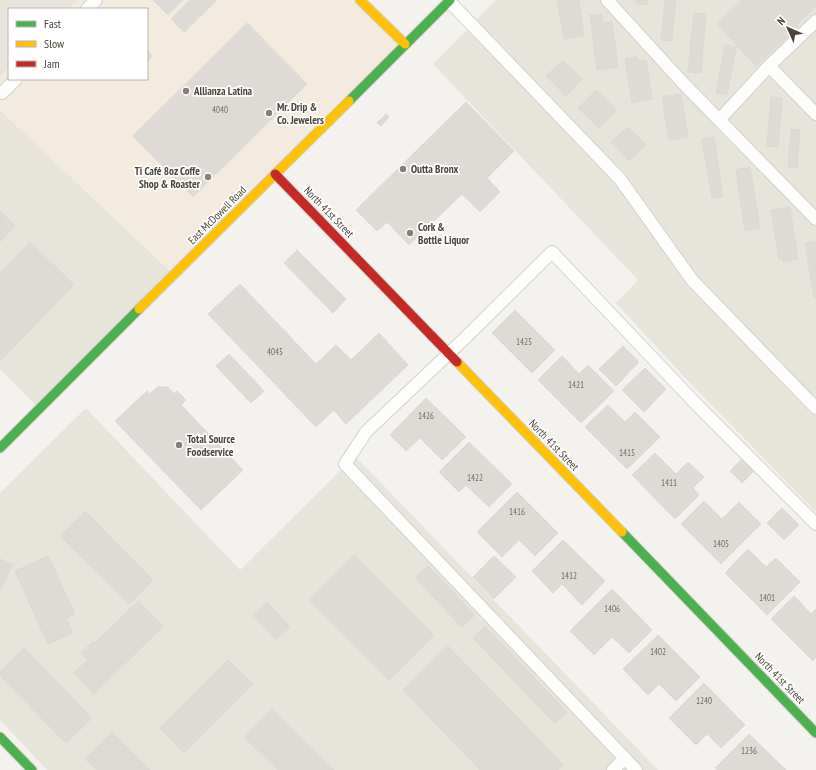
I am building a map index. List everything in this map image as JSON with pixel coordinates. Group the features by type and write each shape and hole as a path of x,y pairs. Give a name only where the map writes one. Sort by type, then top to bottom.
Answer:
{"street":[{"path":"360,0 405,44"},
{"name":"East McDowell Road","path":"0,448 449,1"},
{"name":"North 41st Street","path":"275,174 816,733"},
{"path":"0,736 32,770"}],"lane":[{"path":"88,8 96,0"},
{"path":"607,0 683,83 816,219"},
{"path":"449,1 620,179 692,280 816,408"},
{"path":"719,120 769,66 816,21"},
{"path":"769,66 816,114"},
{"path":"2,93 15,80"},
{"path":"636,770 346,464 366,432 449,354 552,252 698,406 816,524"},
{"path":"613,770 625,758"}],"shaded area":[{"path":"0,0 78,0 69,8 8,8 8,69 0,77"},
{"path":"77,0 360,0 405,44 174,275 0,110 0,77 8,69 8,80 148,80 148,8 69,8"},
{"path":"496,0 816,0 816,512 690,383 616,303 638,280 433,64"},
{"path":"0,110 174,275 39,409 0,369"},
{"path":"86,408 240,570 355,456 658,770 47,770 0,720 0,493"}],"building":[{"path":"153,0 183,0 168,15"},
{"path":"190,0 217,0 184,32 171,19"},
{"path":"557,0 579,0 584,36 564,39"},
{"path":"636,0 647,0 647,5 636,4"},
{"path":"665,0 676,0 672,41 661,40"},
{"path":"742,0 816,0 816,6 797,24 799,26 756,66 717,24"},
{"path":"694,13 706,14 701,73 688,72"},
{"path":"602,14 603,23 612,22 618,67 597,70 590,15"},
{"path":"247,23 307,84 193,197 133,136"},
{"path":"725,45 736,47 727,95 716,93"},
{"path":"148,51 153,56 148,61"},
{"path":"637,57 638,61 646,60 652,99 632,103 625,59"},
{"path":"563,60 582,79 566,96 546,76"},
{"path":"596,90 617,110 599,128 578,108"},
{"path":"681,94 688,137 669,140 662,97"},
{"path":"771,97 782,98 778,147 767,146"},
{"path":"466,102 514,151 487,178 500,192 480,212 462,194 409,245 387,222 377,231 356,210"},
{"path":"386,114 389,117 381,126 377,123"},
{"path":"628,127 646,145 629,161 611,142"},
{"path":"791,129 800,130 797,168 788,167"},
{"path":"714,137 723,197 712,198 702,139"},
{"path":"750,167 760,228 745,231 736,170"},
{"path":"790,207 798,259 783,262 782,259 779,260 771,210"},
{"path":"0,211 15,226 0,242"},
{"path":"816,241 816,298 814,298 805,243"},
{"path":"30,242 74,285 0,361 0,273"},
{"path":"297,250 346,299 333,313 284,263"},
{"path":"240,284 316,364 336,345 351,360 379,333 408,365 346,424 334,410 316,427 208,314"},
{"path":"515,310 555,350 532,373 492,333"},
{"path":"623,346 639,362 616,386 599,369"},
{"path":"229,354 264,391 251,403 216,366"},
{"path":"562,356 579,374 588,365 614,391 581,423 538,380"},
{"path":"645,368 666,389 644,412 622,390"},
{"name":"Total Source Foodservice","path":"157,387 168,387 174,394 177,391 186,400 181,405 243,470 201,510 115,421 147,391 150,394"},
{"path":"426,398 466,437 442,460 420,438 406,451 390,435"},
{"path":"608,405 625,422 635,412 660,437 627,469 585,427"},
{"path":"469,442 512,484 489,507 466,485 459,492 439,472"},
{"path":"655,453 676,474 688,462 704,477 693,488 699,495 675,519 632,475"},
{"path":"742,459 754,471 742,483 730,471"},
{"path":"517,492 558,533 535,556 519,540 502,557 477,532"},
{"path":"704,501 722,519 739,502 761,524 721,564 681,524"},
{"path":"782,508 799,525 784,540 767,523"},
{"path":"85,511 153,580 129,604 60,536"},
{"path":"563,540 605,581 582,605 562,584 553,593 532,571"},
{"path":"748,549 766,567 776,558 800,582 767,615 725,573"},
{"path":"354,555 434,635 389,680 309,600"},
{"path":"48,556 75,614 66,618 73,633 48,644 15,571"},
{"path":"494,556 516,577 494,599 473,577"},
{"path":"0,559 13,565 0,590"},
{"path":"428,566 475,615 462,627 415,578"},
{"path":"612,589 652,630 629,653 612,637 594,655 570,631"},
{"path":"794,596 811,614 816,609 816,657 813,661 771,619"},
{"path":"138,601 163,626 94,694 74,673 88,660 81,653 93,641 95,643"},
{"path":"267,602 290,627 276,639 253,615"},
{"path":"485,626 567,712 555,724 473,638"},
{"path":"658,635 700,677 676,701 659,684 648,695 623,669"},
{"path":"448,646 564,765 558,770 480,770 403,690"},
{"path":"24,648 92,718 66,743 0,676 0,672"},
{"path":"228,660 253,684 184,753 160,728"},
{"path":"704,683 745,725 721,748 707,734 696,745 669,718"},
{"path":"272,709 334,770 278,770 244,737"},
{"path":"112,732 150,770 97,770 85,759"},
{"path":"749,734 786,770 718,770 715,768"}],"traffic: fast":[{"path":"349,101 450,0"},
{"path":"0,448 139,309"},
{"path":"622,532 816,733"},
{"path":"0,737 32,770"}],"traffic: slow":[{"path":"360,0 405,44"},
{"path":"139,309 349,101"},
{"path":"457,362 622,532"}],"traffic: jam":[{"path":"275,174 457,362"}],"place":[{"name":"Allianza Latina","path":"186,91"},
{"name":"Mr. Drip & Co. Jewelers","path":"269,113"},
{"name":"Outta Bronx","path":"403,169"},
{"name":"Ti Café 8oz Coffe Shop & Roaster","path":"208,177"},
{"name":"Cork & Bottle Liquor","path":"410,233"},
{"name":"Total Source Foodservice","path":"179,445"}]}
